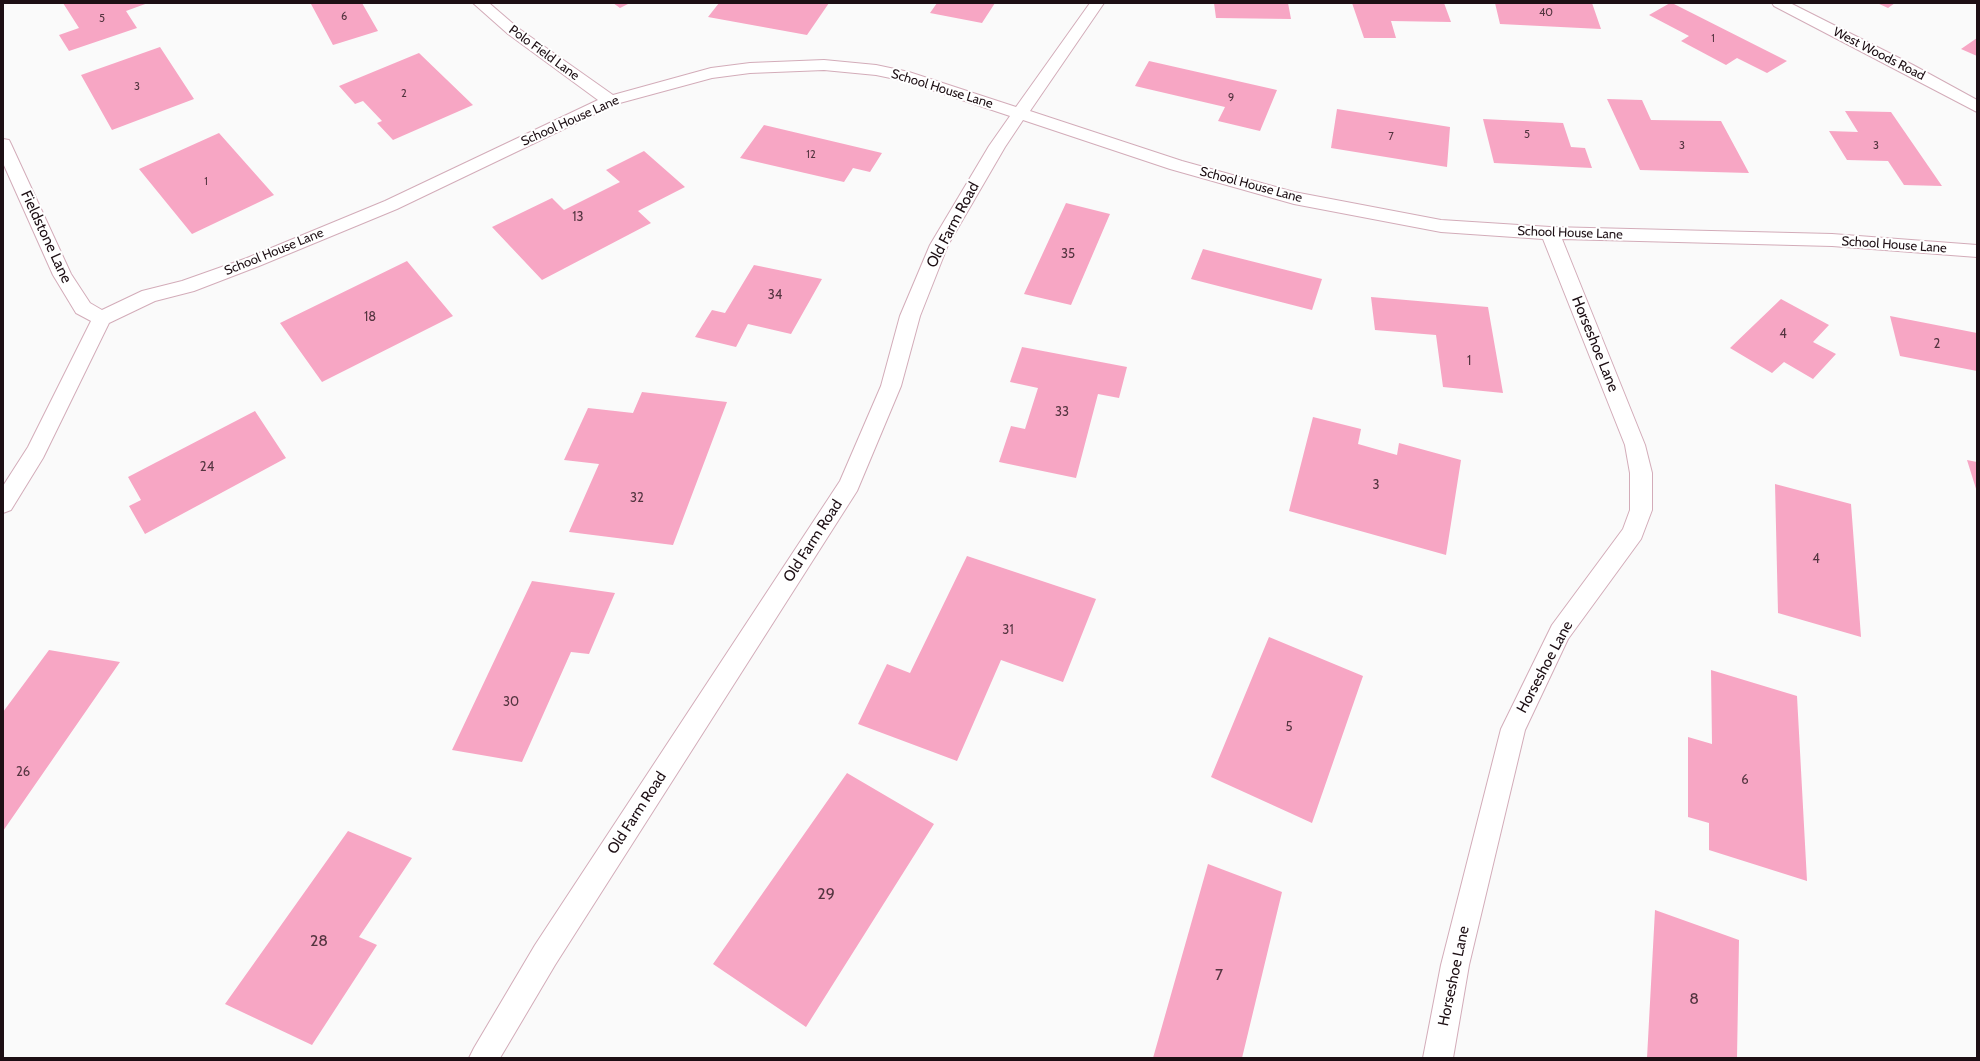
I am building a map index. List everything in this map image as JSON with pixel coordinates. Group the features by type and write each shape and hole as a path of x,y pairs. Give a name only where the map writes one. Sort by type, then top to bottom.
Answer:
{"street":[{"name":"Polo Field Lane","path":"480,3 513,31 610,101"},
{"name":"Old Farm Road","path":"484,1058 545,955 849,485 891,386 910,316 939,245 997,146 1022,113 1097,3"},
{"name":"West Woods Road","path":"1779,3 1907,68 1977,107"},
{"name":"School House Lane","path":"102,318 149,296 187,286 253,262 391,205 610,101 711,73 750,68 824,65 876,70 909,77 1176,165 1294,198 1441,226 1550,233 1832,240 1977,251"},
{"name":"Fieldstone Lane","path":"3,144 62,275 83,308 102,318"},
{"name":"Horseshoe Lane","path":"1438,1058 1455,965 1513,729 1560,632 1633,533 1641,510 1641,473 1635,445 1550,233"},
{"path":"3,504 36,452 102,318"}],"building":[{"path":"63,3 148,3 126,11 137,28 69,51 59,35 79,28"},
{"path":"362,3 378,31 333,45 311,4"},
{"path":"613,3 630,3 620,8"},
{"path":"719,3 829,3 807,35 708,17"},
{"path":"937,3 995,3 982,23 930,13"},
{"path":"1214,3 1288,3 1291,19 1216,18"},
{"path":"1352,3 1444,3 1451,22 1391,21 1396,38 1364,38"},
{"path":"1495,3 1592,3 1601,29 1500,24"},
{"path":"1670,3 1787,61 1767,73 1737,58 1726,65 1681,41 1689,36 1649,15"},
{"path":"1877,3 1895,3 1888,8"},
{"path":"1977,38 1977,56 1961,49"},
{"path":"160,47 194,99 112,130 81,75"},
{"path":"419,53 473,105 393,140 377,123 382,121 363,101 355,104 339,86"},
{"path":"1149,61 1277,90 1260,131 1218,121 1225,107 1135,86"},
{"path":"1607,99 1642,100 1651,120 1721,121 1749,173 1640,170"},
{"path":"1337,109 1450,127 1447,167 1331,148"},
{"path":"1845,111 1891,112 1942,186 1904,185 1888,161 1847,160 1829,131 1858,132"},
{"path":"1483,119 1563,123 1571,147 1585,148 1592,168 1494,163"},
{"path":"764,125 882,153 870,172 853,168 844,182 740,158"},
{"path":"219,133 274,195 192,234 139,169"},
{"path":"644,151 685,187 638,211 651,223 542,280 492,227 552,198 564,210 620,182 606,170"},
{"path":"1066,203 1110,214 1071,305 1024,294"},
{"path":"1203,249 1322,279 1312,310 1191,279"},
{"path":"407,261 453,316 322,382 280,323"},
{"path":"754,265 822,279 791,334 748,324 736,347 695,337 712,310 725,313"},
{"path":"1371,297 1488,307 1503,393 1443,387 1436,335 1375,330"},
{"path":"1781,299 1829,325 1813,342 1836,354 1813,379 1784,362 1772,373 1730,348"},
{"path":"1890,316 1977,333 1977,371 1900,356"},
{"path":"1022,347 1127,367 1119,398 1098,394 1076,478 999,462 1011,426 1025,429 1038,388 1010,382"},
{"path":"642,392 727,402 673,545 569,532 599,464 564,460 588,408 633,413"},
{"path":"255,411 286,458 145,534 129,506 141,500 128,477"},
{"path":"1313,417 1361,429 1358,444 1397,455 1399,443 1461,460 1446,555 1289,511"},
{"path":"1967,460 1977,462 1977,492"},
{"path":"1775,484 1851,504 1861,637 1778,613"},
{"path":"967,556 1096,599 1063,682 1001,660 957,761 858,724 887,664 910,673"},
{"path":"532,581 615,593 589,654 571,652 522,762 452,750"},
{"path":"1269,637 1363,676 1312,823 1211,777"},
{"path":"49,650 120,662 3,831 3,712"},
{"path":"1711,670 1797,696 1807,881 1709,850 1709,823 1688,817 1688,737 1712,744"},
{"path":"847,773 934,824 806,1027 713,964"},
{"path":"348,831 412,858 359,937 377,945 312,1045 225,1004"},
{"path":"1208,864 1282,892 1242,1058 1153,1058"},
{"path":"1655,910 1739,940 1737,1058 1647,1058"}]}
